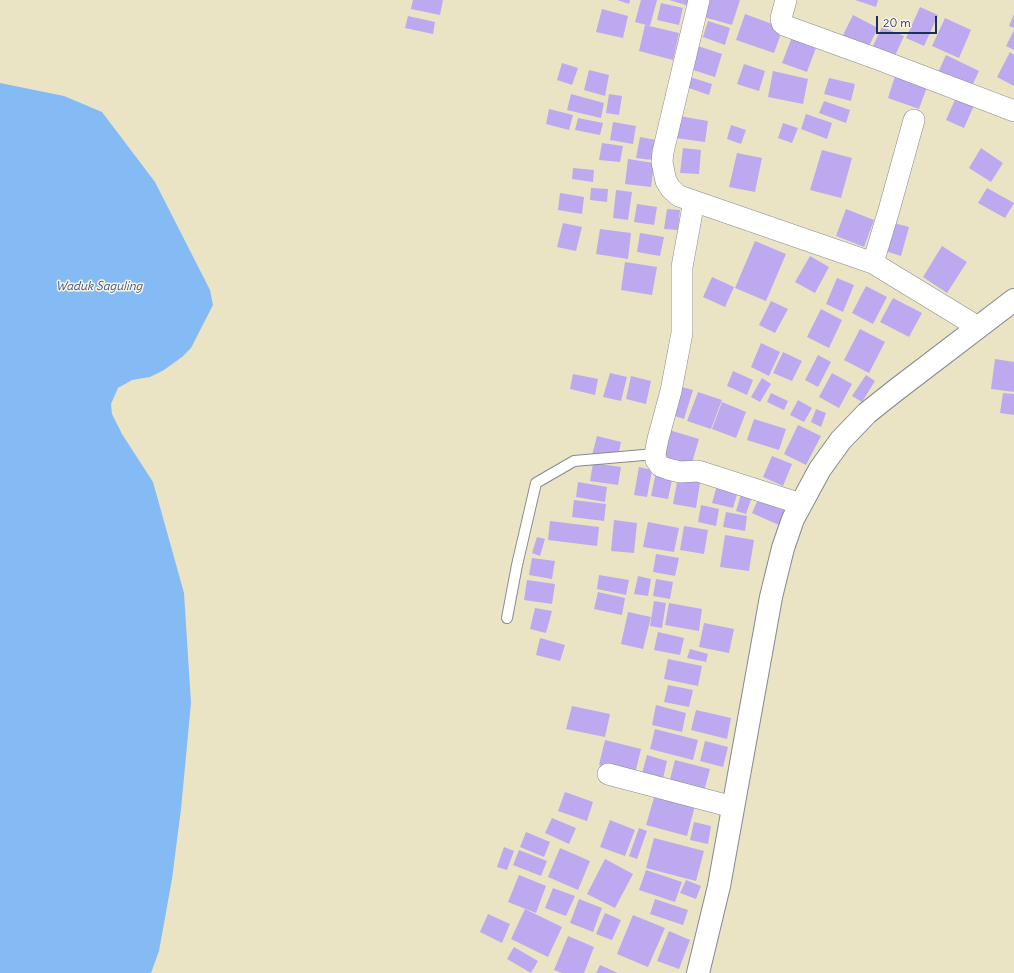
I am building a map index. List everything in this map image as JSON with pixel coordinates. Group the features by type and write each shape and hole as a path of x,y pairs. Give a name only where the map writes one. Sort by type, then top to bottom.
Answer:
{"street":[{"path":"699,0 662,162 666,181 671,189 679,196 873,264 978,327"},
{"path":"786,0 781,18 782,23 786,26 1014,111"},
{"path":"873,264 914,120"},
{"path":"694,201 682,267 682,333 671,391 655,454 656,460 660,466 668,469 680,472 698,471 801,504"},
{"path":"698,973 719,886 771,597 783,548 793,519 820,470 841,440 867,413 1014,300"},
{"path":"608,774 733,807"}],"lane":[{"path":"507,618 517,565 536,483 574,461 655,454"}],"water":[{"name":"Waduk Saguling","path":"0,83 64,96 102,112 155,182 210,290 213,305 191,348 182,357 164,370 150,377 132,380 118,388 111,404 112,414 122,434 153,482 184,593 191,703 181,809 172,879 159,951 151,973 0,973"}],"building":[{"path":"413,0 443,0 440,15 411,9"},
{"path":"617,0 630,0 629,4"},
{"path":"641,0 657,0 650,26 635,22"},
{"path":"669,0 691,0 689,6"},
{"path":"705,0 740,0 732,25 700,16"},
{"path":"855,0 878,0 876,7"},
{"path":"661,3 683,8 679,25 657,20"},
{"path":"920,7 938,15 924,46 906,38"},
{"path":"602,9 628,16 623,38 596,32"},
{"path":"745,14 783,28 774,53 736,40"},
{"path":"1014,14 1014,28 1009,26"},
{"path":"853,15 878,28 867,50 842,37"},
{"path":"408,16 435,22 433,34 405,28"},
{"path":"945,18 971,30 959,58 932,46"},
{"path":"708,21 730,28 725,45 703,37"},
{"path":"645,25 679,33 673,60 639,51"},
{"path":"882,27 904,36 894,58 872,48"},
{"path":"1014,30 1014,50 1006,46"},
{"path":"792,37 817,45 807,72 782,63"},
{"path":"698,46 722,54 715,77 690,69"},
{"path":"1010,52 1014,55 1014,86 997,77"},
{"path":"946,55 979,71 970,90 937,75"},
{"path":"562,63 578,68 572,85 557,80"},
{"path":"744,64 765,71 759,91 737,84"},
{"path":"589,70 609,75 605,96 584,90"},
{"path":"773,71 808,79 803,104 768,97"},
{"path":"895,76 927,87 919,109 888,98"},
{"path":"690,77 712,84 709,95 686,87"},
{"path":"829,78 855,84 851,101 824,94"},
{"path":"958,93 976,101 964,128 946,120"},
{"path":"571,94 604,103 601,118 567,110"},
{"path":"609,94 622,96 619,115 606,113"},
{"path":"824,101 850,110 846,123 819,113"},
{"path":"549,109 573,115 569,130 546,124"},
{"path":"806,114 832,123 827,139 801,129"},
{"path":"679,116 708,121 705,142 676,138"},
{"path":"578,118 603,123 600,135 575,130"},
{"path":"613,122 636,126 633,144 610,140"},
{"path":"783,123 798,128 792,143 778,138"},
{"path":"731,125 746,130 741,144 727,139"},
{"path":"640,137 656,140 652,160 636,158"},
{"path":"602,143 623,146 620,162 599,160"},
{"path":"683,148 701,150 699,174 680,173"},
{"path":"981,148 1003,163 991,182 969,168"},
{"path":"822,150 852,158 841,198 810,190"},
{"path":"737,153 762,158 755,192 729,187"},
{"path":"628,159 654,163 651,187 625,184"},
{"path":"573,168 594,170 593,182 572,179"},
{"path":"591,188 608,189 607,202 590,200"},
{"path":"987,188 1014,203 1005,218 978,203"},
{"path":"616,190 632,192 628,220 613,218"},
{"path":"560,193 584,197 582,214 558,210"},
{"path":"637,204 657,207 654,225 634,222"},
{"path":"667,209 680,210 678,230 664,229"},
{"path":"846,209 874,220 864,247 836,236"},
{"path":"890,222 909,227 901,256 882,250"},
{"path":"563,223 582,227 576,251 557,247"},
{"path":"600,229 631,233 628,259 596,254"},
{"path":"640,233 664,237 660,256 637,252"},
{"path":"755,241 786,254 766,301 735,288"},
{"path":"942,246 967,262 947,293 923,277"},
{"path":"810,256 829,267 815,293 795,282"},
{"path":"625,262 657,267 652,295 621,290"},
{"path":"712,277 734,287 725,307 703,297"},
{"path":"837,278 854,285 843,312 826,304"},
{"path":"866,286 887,297 873,324 852,313"},
{"path":"893,298 922,313 909,337 880,322"},
{"path":"771,301 788,309 775,333 759,325"},
{"path":"821,309 842,320 829,348 807,337"},
{"path":"860,329 885,342 869,373 844,360"},
{"path":"761,343 780,352 769,376 751,367"},
{"path":"783,352 802,361 792,381 773,373"},
{"path":"818,355 831,362 818,387 805,380"},
{"path":"995,359 1014,362 1014,392 991,389"},
{"path":"733,371 753,380 747,395 727,386"},
{"path":"610,373 627,377 621,401 603,397"},
{"path":"832,373 852,384 839,408 819,397"},
{"path":"573,374 598,379 595,395 570,389"},
{"path":"866,375 875,381 862,402 852,396"},
{"path":"631,376 651,381 646,404 626,399"},
{"path":"762,378 771,384 760,402 751,397"},
{"path":"678,386 693,390 684,419 669,414"},
{"path":"698,392 722,400 711,429 687,421"},
{"path":"771,393 788,401 784,410 767,402"},
{"path":"1003,393 1014,394 1014,415 1000,413"},
{"path":"798,400 812,408 804,422 790,415"},
{"path":"722,402 746,412 736,438 712,429"},
{"path":"816,409 826,413 821,427 811,422"},
{"path":"754,419 786,429 779,450 747,440"},
{"path":"798,425 821,436 806,465 784,454"},
{"path":"669,430 699,439 691,466 661,457"},
{"path":"597,436 621,442 617,461 592,455"},
{"path":"772,456 792,464 783,486 763,477"},
{"path":"593,463 621,467 618,485 590,481"},
{"path":"639,467 652,470 647,497 634,495"},
{"path":"656,472 673,475 668,499 651,496"},
{"path":"679,472 701,477 696,508 673,504"},
{"path":"578,482 607,487 605,502 576,497"},
{"path":"718,482 739,488 733,508 712,503"},
{"path":"743,488 754,491 746,514 736,511"},
{"path":"760,495 788,508 781,526 752,513"},
{"path":"574,500 606,504 604,521 572,517"},
{"path":"701,505 719,509 716,526 698,522"},
{"path":"726,512 747,516 745,531 723,527"},
{"path":"614,520 637,523 634,553 611,551"},
{"path":"550,521 599,527 597,546 548,540"},
{"path":"648,522 679,528 674,552 643,547"},
{"path":"684,526 708,530 704,554 680,550"},
{"path":"725,535 754,540 749,571 720,567"},
{"path":"537,537 545,539 540,556 532,553"},
{"path":"656,554 679,558 675,576 653,572"},
{"path":"532,558 555,561 552,579 529,575"},
{"path":"599,575 629,580 626,595 597,589"},
{"path":"638,576 651,579 648,596 634,594"},
{"path":"656,579 673,582 670,599 653,596"},
{"path":"527,580 555,584 552,604 524,600"},
{"path":"598,592 625,598 622,615 594,609"},
{"path":"654,601 666,603 662,628 650,626"},
{"path":"669,603 702,609 699,631 665,625"},
{"path":"535,608 552,611 546,633 530,629"},
{"path":"628,612 651,617 643,649 621,644"},
{"path":"704,623 734,629 729,653 699,647"},
{"path":"658,632 684,638 680,655 654,650"},
{"path":"540,638 565,645 560,661 536,655"},
{"path":"690,649 708,654 706,662 687,658"},
{"path":"668,659 702,666 698,686 664,679"},
{"path":"668,685 693,690 689,707 664,702"},
{"path":"656,705 686,713 682,732 652,725"},
{"path":"572,706 610,714 605,737 566,729"},
{"path":"696,710 731,718 727,739 691,730"},
{"path":"655,729 698,740 693,760 650,749"},
{"path":"605,740 641,749 635,774 599,765"},
{"path":"705,741 728,747 723,767 700,761"},
{"path":"647,755 667,761 662,783 641,777"},
{"path":"675,760 710,769 703,795 668,787"},
{"path":"656,791 696,802 687,836 646,825"},
{"path":"565,792 593,802 587,821 558,811"},
{"path":"552,818 576,828 569,844 545,833"},
{"path":"610,820 635,830 625,856 600,847"},
{"path":"694,822 711,826 708,844 690,840"},
{"path":"639,828 647,831 637,859 629,856"},
{"path":"526,832 550,842 544,857 520,847"},
{"path":"654,838 704,851 696,881 646,868"},
{"path":"504,847 514,851 507,870 497,867"},
{"path":"560,848 590,861 578,890 548,877"},
{"path":"519,850 547,861 541,876 513,865"},
{"path":"605,859 633,874 615,908 587,894"},
{"path":"646,870 682,882 675,902 639,890"},
{"path":"519,875 546,886 536,913 508,902"},
{"path":"686,880 701,886 696,899 680,893"},
{"path":"553,888 575,896 566,916 545,908"},
{"path":"579,899 602,908 593,932 570,923"},
{"path":"655,899 688,910 683,925 650,914"},
{"path":"525,909 562,927 548,957 511,939"},
{"path":"605,913 621,920 612,940 596,934"},
{"path":"488,914 510,924 502,943 480,932"},
{"path":"633,915 665,928 648,967 617,954"},
{"path":"669,931 690,940 679,969 657,961"},
{"path":"568,936 594,947 584,973 562,973 554,970"},
{"path":"514,947 538,961 531,973 507,959"},
{"path":"600,965 618,973 596,973"}]}
